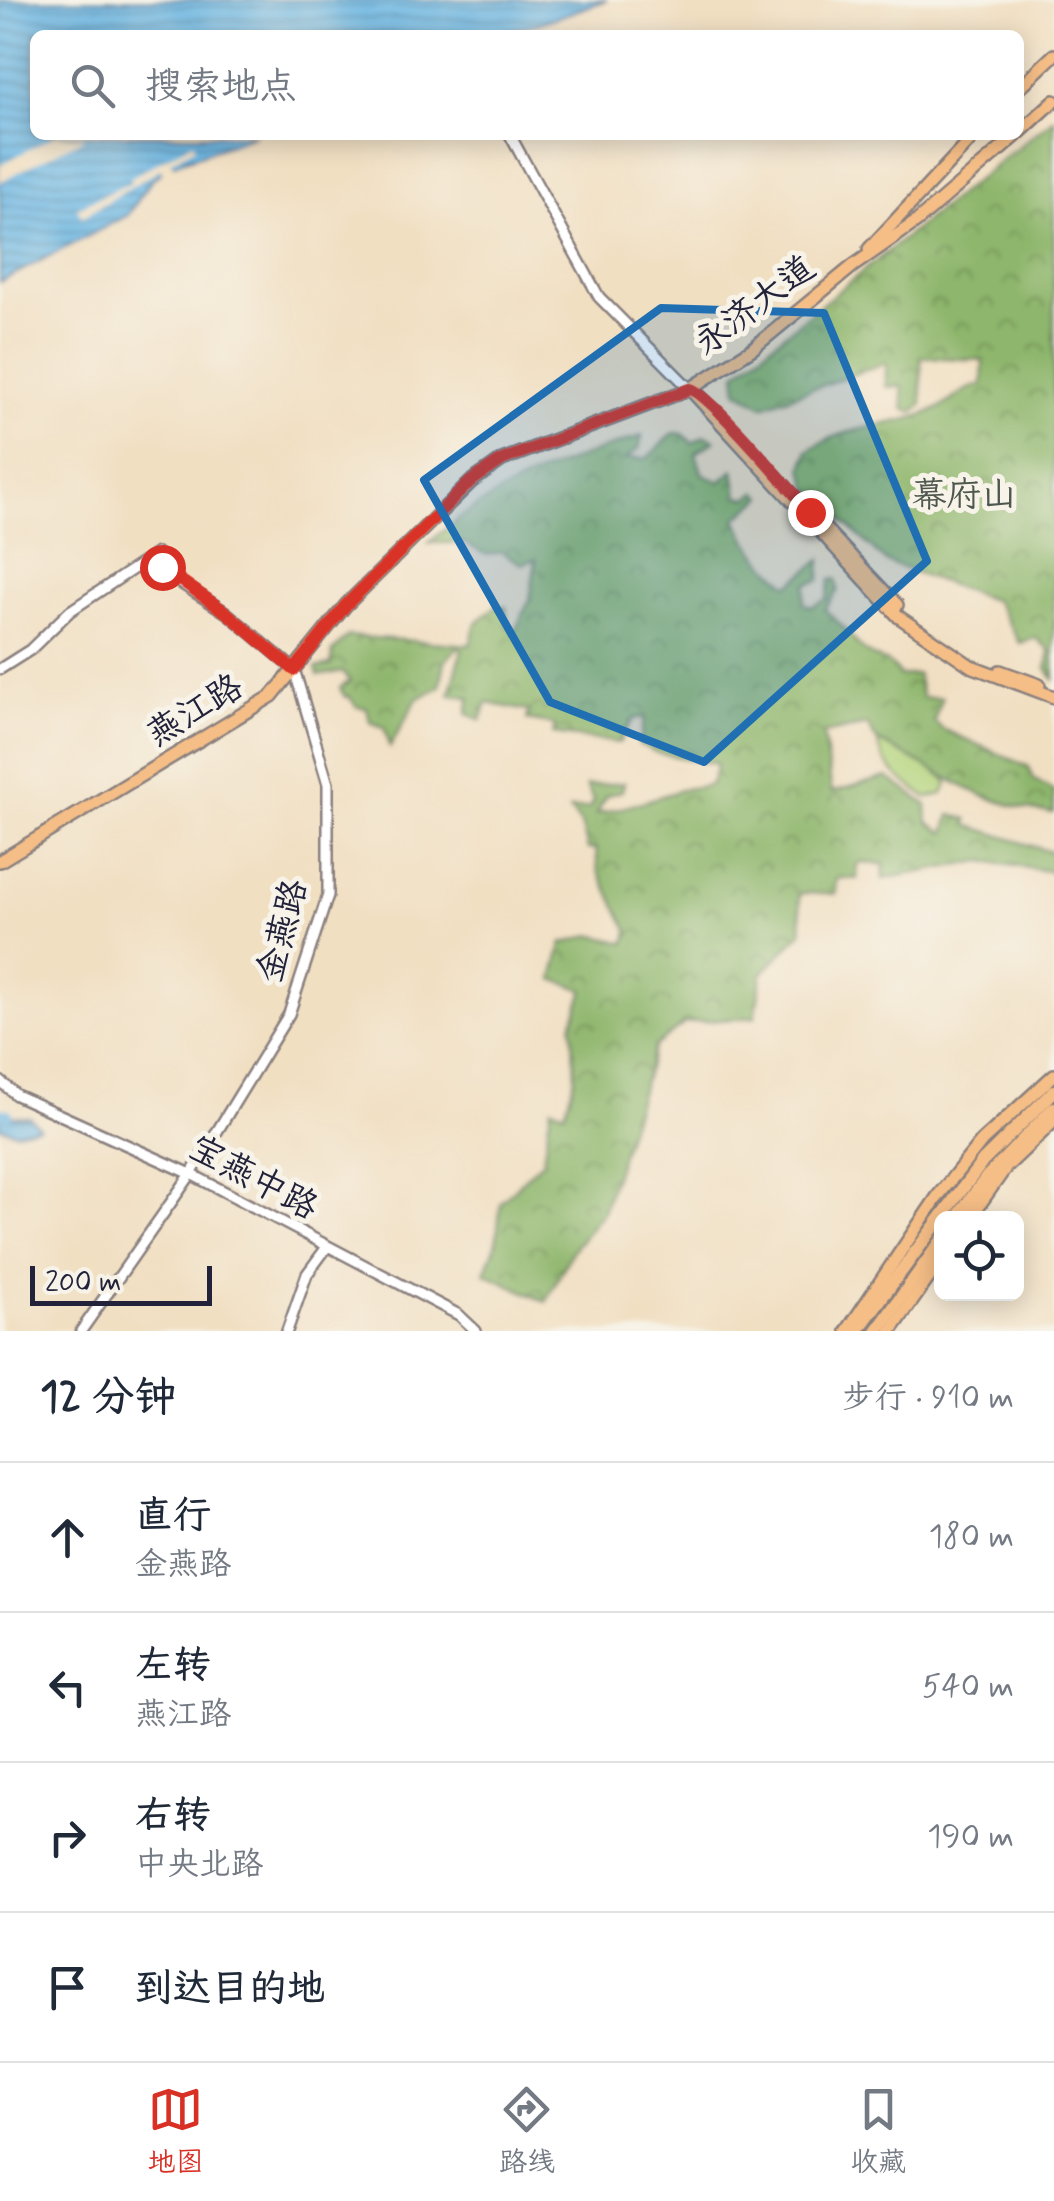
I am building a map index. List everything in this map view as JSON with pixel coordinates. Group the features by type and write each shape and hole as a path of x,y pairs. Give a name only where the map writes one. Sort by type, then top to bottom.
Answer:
{"highway":[{"path":"857,1331 983,1161 1054,1091"},
{"path":"962,1211 986,1177 1054,1108"},
{"path":"877,1331 934,1251"}],"main road":[{"path":"1024,83 1054,55"},
{"name":"永济大道","path":"1024,128 1054,101"},
{"name":"永济大道","path":"853,266 970,140"},
{"name":"永济大道","path":"693,391 916,222 1011,140"},
{"path":"693,391 899,617 971,666 1054,693"},
{"name":"燕江路","path":"0,864 272,696 346,605 470,482 502,460 693,391"},
{"path":"847,1331 938,1196 982,1141 1054,1076"},
{"path":"975,1211 1006,1167 1054,1121"},
{"path":"891,1331 934,1270"}],"street":[{"path":"513,140 598,297 693,391"},
{"path":"0,669 30,650 70,611 156,553 162,567 176,580 227,613 295,672"},
{"name":"金燕路","path":"80,1331 191,1174 289,1014 328,894 328,784 295,672"},
{"name":"宝燕中路","path":"0,1081 16,1095 191,1174 459,1316 476,1331"},
{"path":"287,1331 307,1274 327,1247"}],"highlighted area":[{"path":"661,308 824,313 927,561 704,762 550,702 424,480"}],"green space":[{"name":"幕府山","path":"1054,118 1054,679 1047,668 1050,651 1036,638 1020,643 995,601 886,562 809,488 803,468 808,451 824,442 855,430 919,416 982,385 983,360 921,357 922,405 913,412 904,409 902,387 886,386 886,363 763,406 738,391 736,373"},
{"path":"674,433 683,434 692,443 705,436 715,440 696,453 702,473 720,482 734,470 738,496 748,498 757,492 763,497 736,519 759,556 789,585 821,560 820,580 806,584 804,604 812,607 827,599 831,579 836,579 838,590 825,610 865,651 891,665 900,676 917,674 922,697 942,698 934,721 942,729 1029,767 1033,779 1054,791 1054,813 1004,803 962,786 877,741 867,725 823,734 832,792 887,777 927,805 928,822 945,833 950,815 968,819 967,825 1054,853 1054,872 982,861 883,879 884,864 858,863 857,879 837,878 836,894 799,893 802,932 762,974 755,1017 685,1023 655,1046 603,1212 572,1251 546,1302 485,1273 496,1244 501,1202 543,1160 551,1107 565,1112 575,1077 572,1025 584,990 553,979 562,944 591,935 626,943 629,932 598,870 596,849 588,849 581,824 570,810 590,808 593,800 586,786 624,783 622,791 607,795 596,814 711,784 717,764 657,753 639,744 645,717 633,719 619,743 553,734 555,725 527,720 529,711 487,703 481,720 467,714 470,697 450,695 462,649 458,647 445,661 440,687 417,699 390,747 384,727 370,722 367,708 356,706 349,696 345,697 340,688 350,681 343,672 318,675 316,668 331,665 333,651 348,636 470,645 476,623 495,607 506,607 507,625 514,633 530,599 536,559 522,564 501,552 487,555 464,543 429,543 476,507 529,478 642,436 639,449 625,459 647,458"},
{"path":"877,741 925,764 948,782 943,794 927,798 902,780 885,760"}],"water":[{"path":"0,0 607,0 509,30 30,30 30,140 241,140 173,164 152,179 128,215 0,282"},
{"path":"0,1115 30,1117 39,1127 15,1132 0,1127"}],"pier":[{"path":"47,140 79,140 0,182 0,165"},
{"path":"193,142 196,147 171,161 176,169 164,175 160,169 82,217 77,208 131,182 130,178"}],"waterway":[{"path":"0,1113 7,1114"}],"route":[{"path":"162,567 227,613 294,670 346,605 470,482 502,460 690,389 698,390 810,512"}]}
